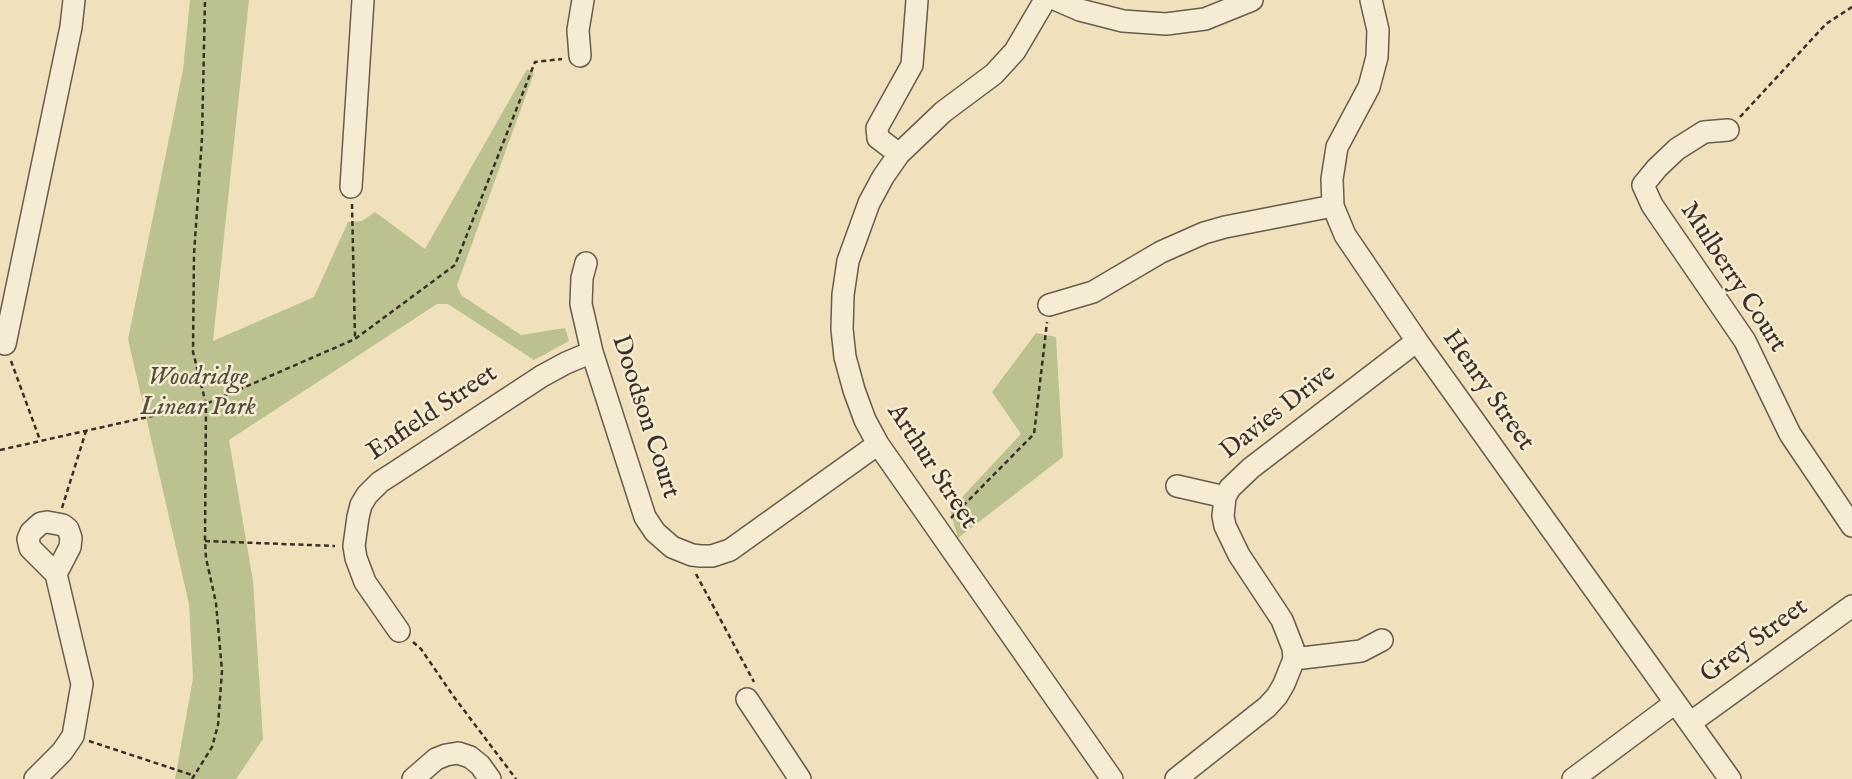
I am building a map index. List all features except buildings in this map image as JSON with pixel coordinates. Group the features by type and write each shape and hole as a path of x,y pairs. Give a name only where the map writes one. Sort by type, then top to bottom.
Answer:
{"street":[{"path":"5,344 74,0"},
{"path":"351,187 363,0"},
{"path":"580,56 578,30 583,0"},
{"path":"899,154 878,138 877,128 912,65 917,0"},
{"name":"Arthur Street","path":"1045,0 1015,51 994,74 943,112 899,154 883,177 869,203 848,261 842,328 845,357 854,390 865,420 878,444 1112,779"},
{"path":"1057,0 1080,10 1123,21 1166,24 1205,19 1252,0"},
{"name":"Henry Street","path":"1371,0 1378,30 1377,57 1369,87 1338,147 1332,179 1333,206 1345,235 1417,341 1730,779"},
{"name":"Mulberry Court","path":"1728,130 1704,132 1676,149 1643,185 1652,205 1745,341 1790,434 1852,526"},
{"path":"1049,305 1093,292 1161,251 1204,233 1333,206"},
{"name":"Doodson Court","path":"586,263 580,304 592,352 641,506 649,524 662,540 672,547 692,555 712,556 730,550 878,444"},
{"name":"Davies Drive","path":"1294,659 1293,648 1282,620 1229,538 1223,516 1225,497 1237,480 1251,468 1417,341"},
{"name":"Enfield Street","path":"399,631 366,582 356,558 354,546 358,517 367,495 387,477 542,376 592,352"},
{"path":"1177,486 1225,497"},
{"path":"34,779 62,752 72,736 82,684 56,573 30,548 28,539 31,532 41,523 58,523 68,529 71,538 70,547 56,573"},
{"name":"Grey Street","path":"1690,723 1852,606"},
{"path":"1176,779 1267,707 1284,684 1294,659 1362,651 1381,640"},
{"path":"751,691 800,779"},
{"path":"1573,779 1675,703"},
{"path":"413,779 436,760 458,753 470,757 480,765 490,779"}],"path":[{"path":"72,736 193,777 212,747 218,725 222,671 216,603 205,541 206,404 193,352 194,254 202,138 205,0"},
{"path":"1728,130 1826,23 1852,8"},
{"path":"0,450 206,404 355,339 455,265 535,62 580,56"},
{"path":"351,187 355,339"},
{"path":"953,526 950,517 1034,433 1049,305"},
{"path":"5,344 40,441"},
{"path":"58,523 86,431"},
{"path":"205,541 341,546"},
{"path":"704,573 695,574 751,691"},
{"path":"399,631 421,649 516,779"}],"green space":[{"name":"Woodridge Linear Park","path":"190,0 249,0 213,341 314,297 348,222 362,221 375,212 425,249 527,69 534,73 457,285 461,295 521,335 565,328 569,341 534,360 448,304 437,304 229,440 253,581 263,739 236,779 175,779 193,678 189,604 128,339 183,70"},
{"path":"1036,333 1056,337 1063,457 958,538 950,510 1021,434 992,392"}]}
